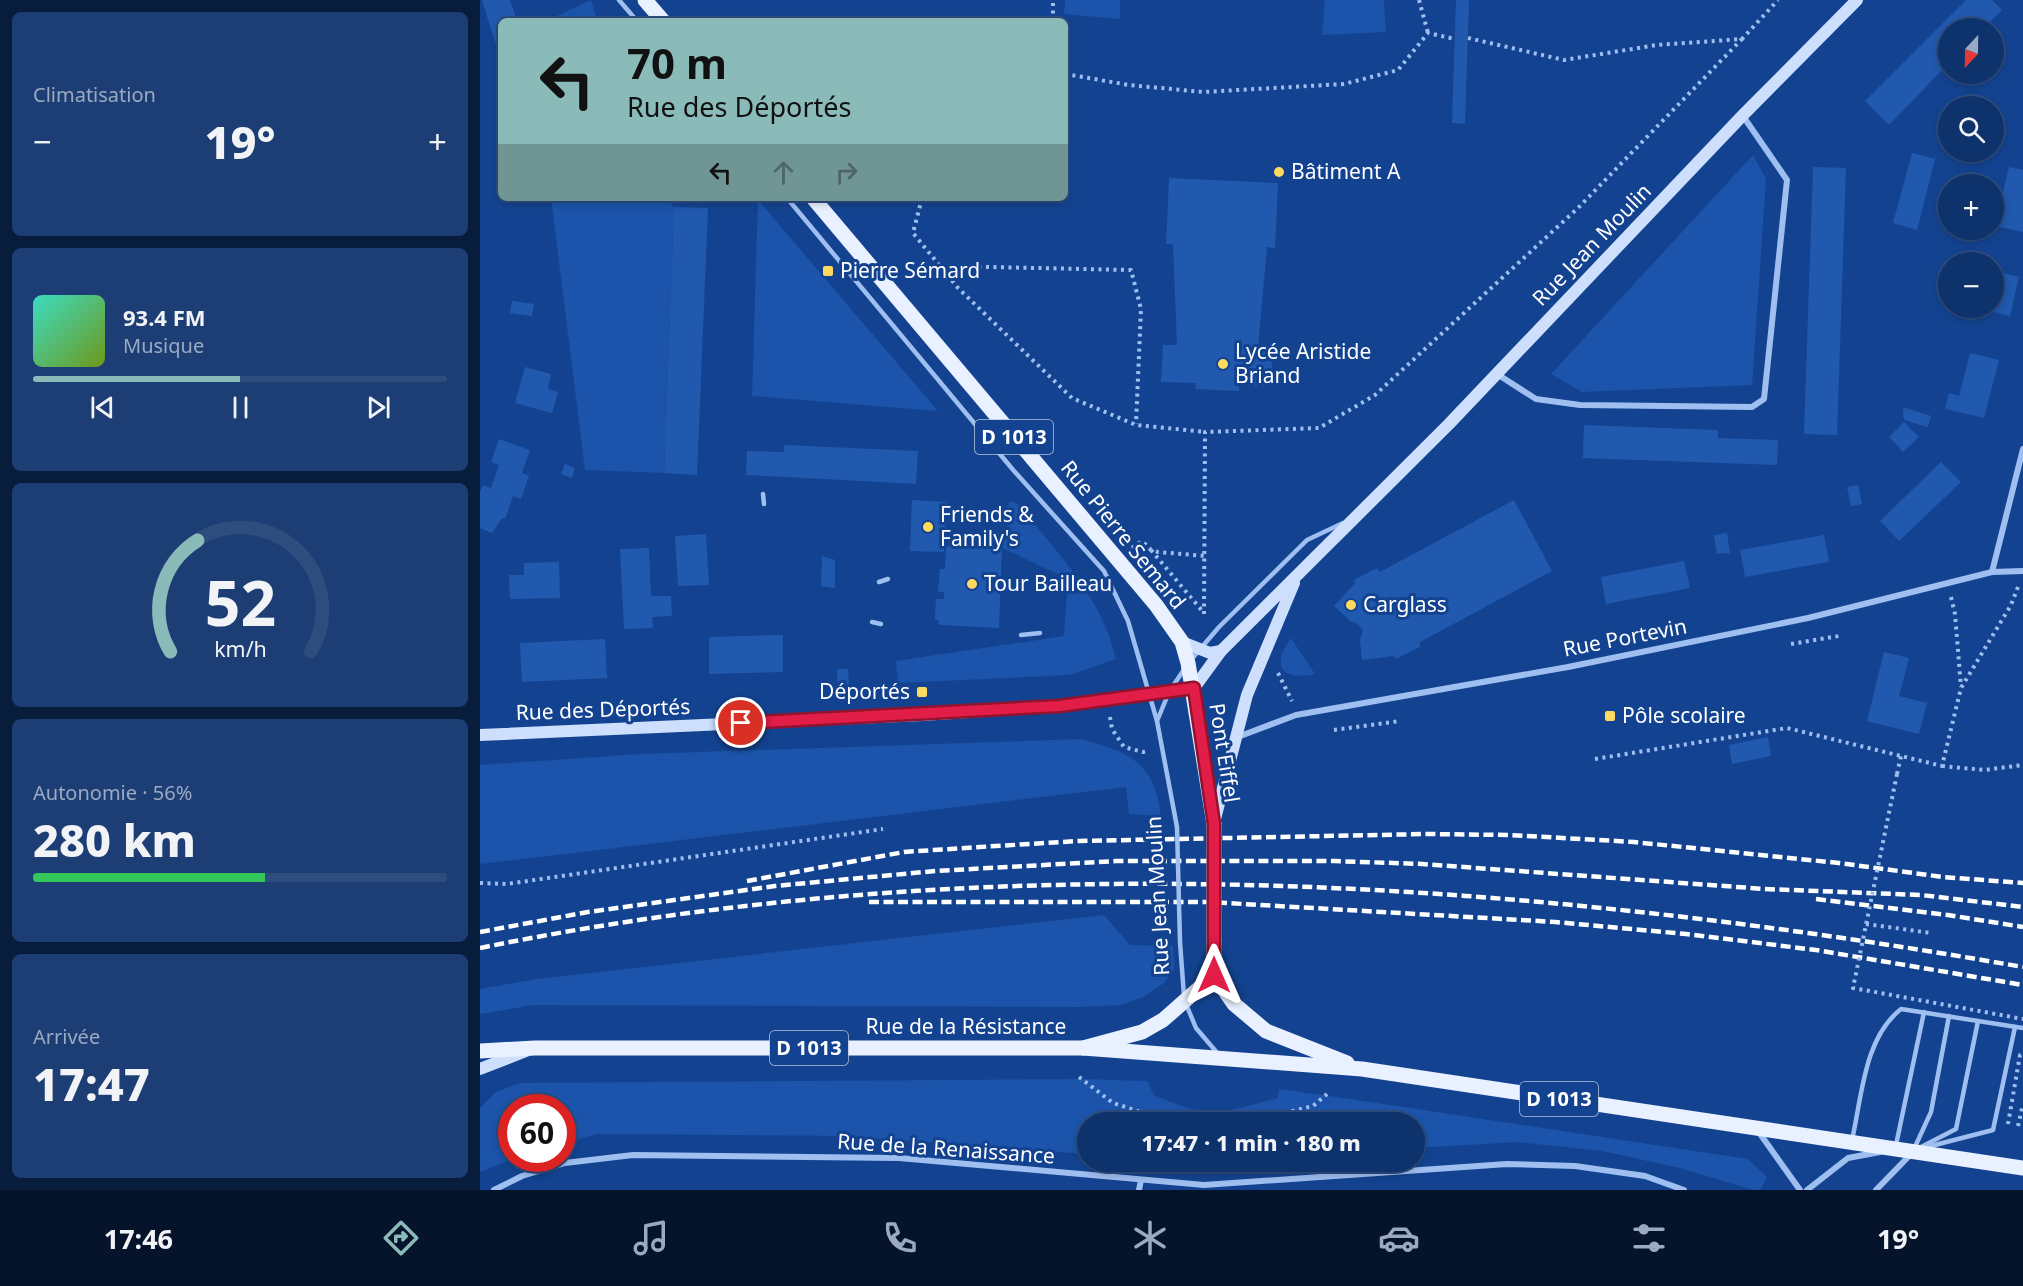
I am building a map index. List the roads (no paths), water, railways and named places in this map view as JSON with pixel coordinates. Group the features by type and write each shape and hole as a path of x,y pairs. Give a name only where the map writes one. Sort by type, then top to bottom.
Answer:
{"main road":[{"path":"645,0 660,18"},
{"name":"Rue Jean Moulin","path":"1194,688 1221,651 1296,579 1497,374 1743,115 1857,0"},
{"name":"Rue Pierre Semard","path":"816,201 1156,605 1182,642 1194,688"},
{"name":"Rue Jean Moulin","path":"1235,738 1247,695 1296,579"},
{"path":"1182,642 1199,650 1221,651"},
{"name":"Rue des Déportés","path":"480,735 923,716 1059,706 1149,696 1194,688"},
{"name":"Pont Eiffel","path":"1194,688 1214,824 1214,975"},
{"name":"Pont Eiffel","path":"1214,824 1235,738"},
{"name":"Rue de la Résistance","path":"480,1051 535,1048 1083,1048 1142,1032 1163,1020 1214,975"},
{"name":"D 1013","path":"1214,975 1234,1004 1266,1031 1362,1069"},
{"path":"480,1069 535,1048"},
{"name":"D 1013","path":"1083,1048 1362,1069 2023,1168"}],"street":[{"path":"1497,374 1536,399 1580,405 1752,407 1764,399 1787,180 1743,115"},
{"path":"1992,572 2023,448"},
{"name":"Rue Portevin","path":"1235,738 1296,715 1579,665 1809,618 1948,585 1992,572 2023,571"},
{"path":"1756,1128 1800,1190"},
{"path":"1848,1158 1851,1142"},
{"path":"1807,1190 1848,1158 1895,1149"},
{"path":"1876,1190 1913,1151"},
{"name":"Rue de la Renaissance","path":"494,1190 522,1176 565,1163 633,1155 898,1158 1205,1187 1506,1164 1575,1166 1646,1176 1684,1190"},
{"path":"1139,1190 1141,1180"}],"lane":[{"path":"619,0 634,18"},
{"path":"789,201 1014,471 1104,572 1128,621 1157,721"},
{"path":"763,494 764,504"},
{"name":"Rue Jean Moulin","path":"1222,1059 1196,1028 1185,1001 1180,942 1177,828 1157,721 1169,692 1199,650 1307,540 1355,518"},
{"path":"879,582 888,579"},
{"path":"872,622 881,624"},
{"path":"1021,635 1040,633"},
{"path":"1851,1142 1878,1035 1887,1019 1901,1009 2023,1028"},
{"path":"1895,1149 1924,1012"},
{"path":"1913,1151 1931,1112 1949,1016"},
{"path":"1913,1151 1956,1129 1978,1021"},
{"path":"1913,1151 1994,1130 2015,1026"}],"railway":[{"path":"747,881 904,852 1079,841 1427,834 1510,835 1634,842 1839,863 1943,877 2023,883"},
{"path":"480,932 588,912 775,886 935,871 1116,861 1334,861 1422,864 1765,889 1921,895 2023,907"},
{"path":"480,948 672,915 864,895 1058,885 1252,885 1445,894 1639,912 1831,936 2023,967"},
{"path":"1816,899 1948,915 2023,927"},
{"path":"869,902 1209,902 1555,922 1686,934 1816,950 2023,985"}],"place":[{"name":"Bâtiment A","path":"1279,172"},
{"name":"Pierre Sémard","path":"828,271"},
{"name":"Lycée Aristide Briand","path":"1223,364"},
{"name":"Friends & Family's","path":"928,527"},
{"name":"Tour Bailleau","path":"972,584"},
{"name":"Carglass","path":"1351,605"},
{"name":"Déportés","path":"922,692"},
{"name":"Pôle scolaire","path":"1610,716"}]}
